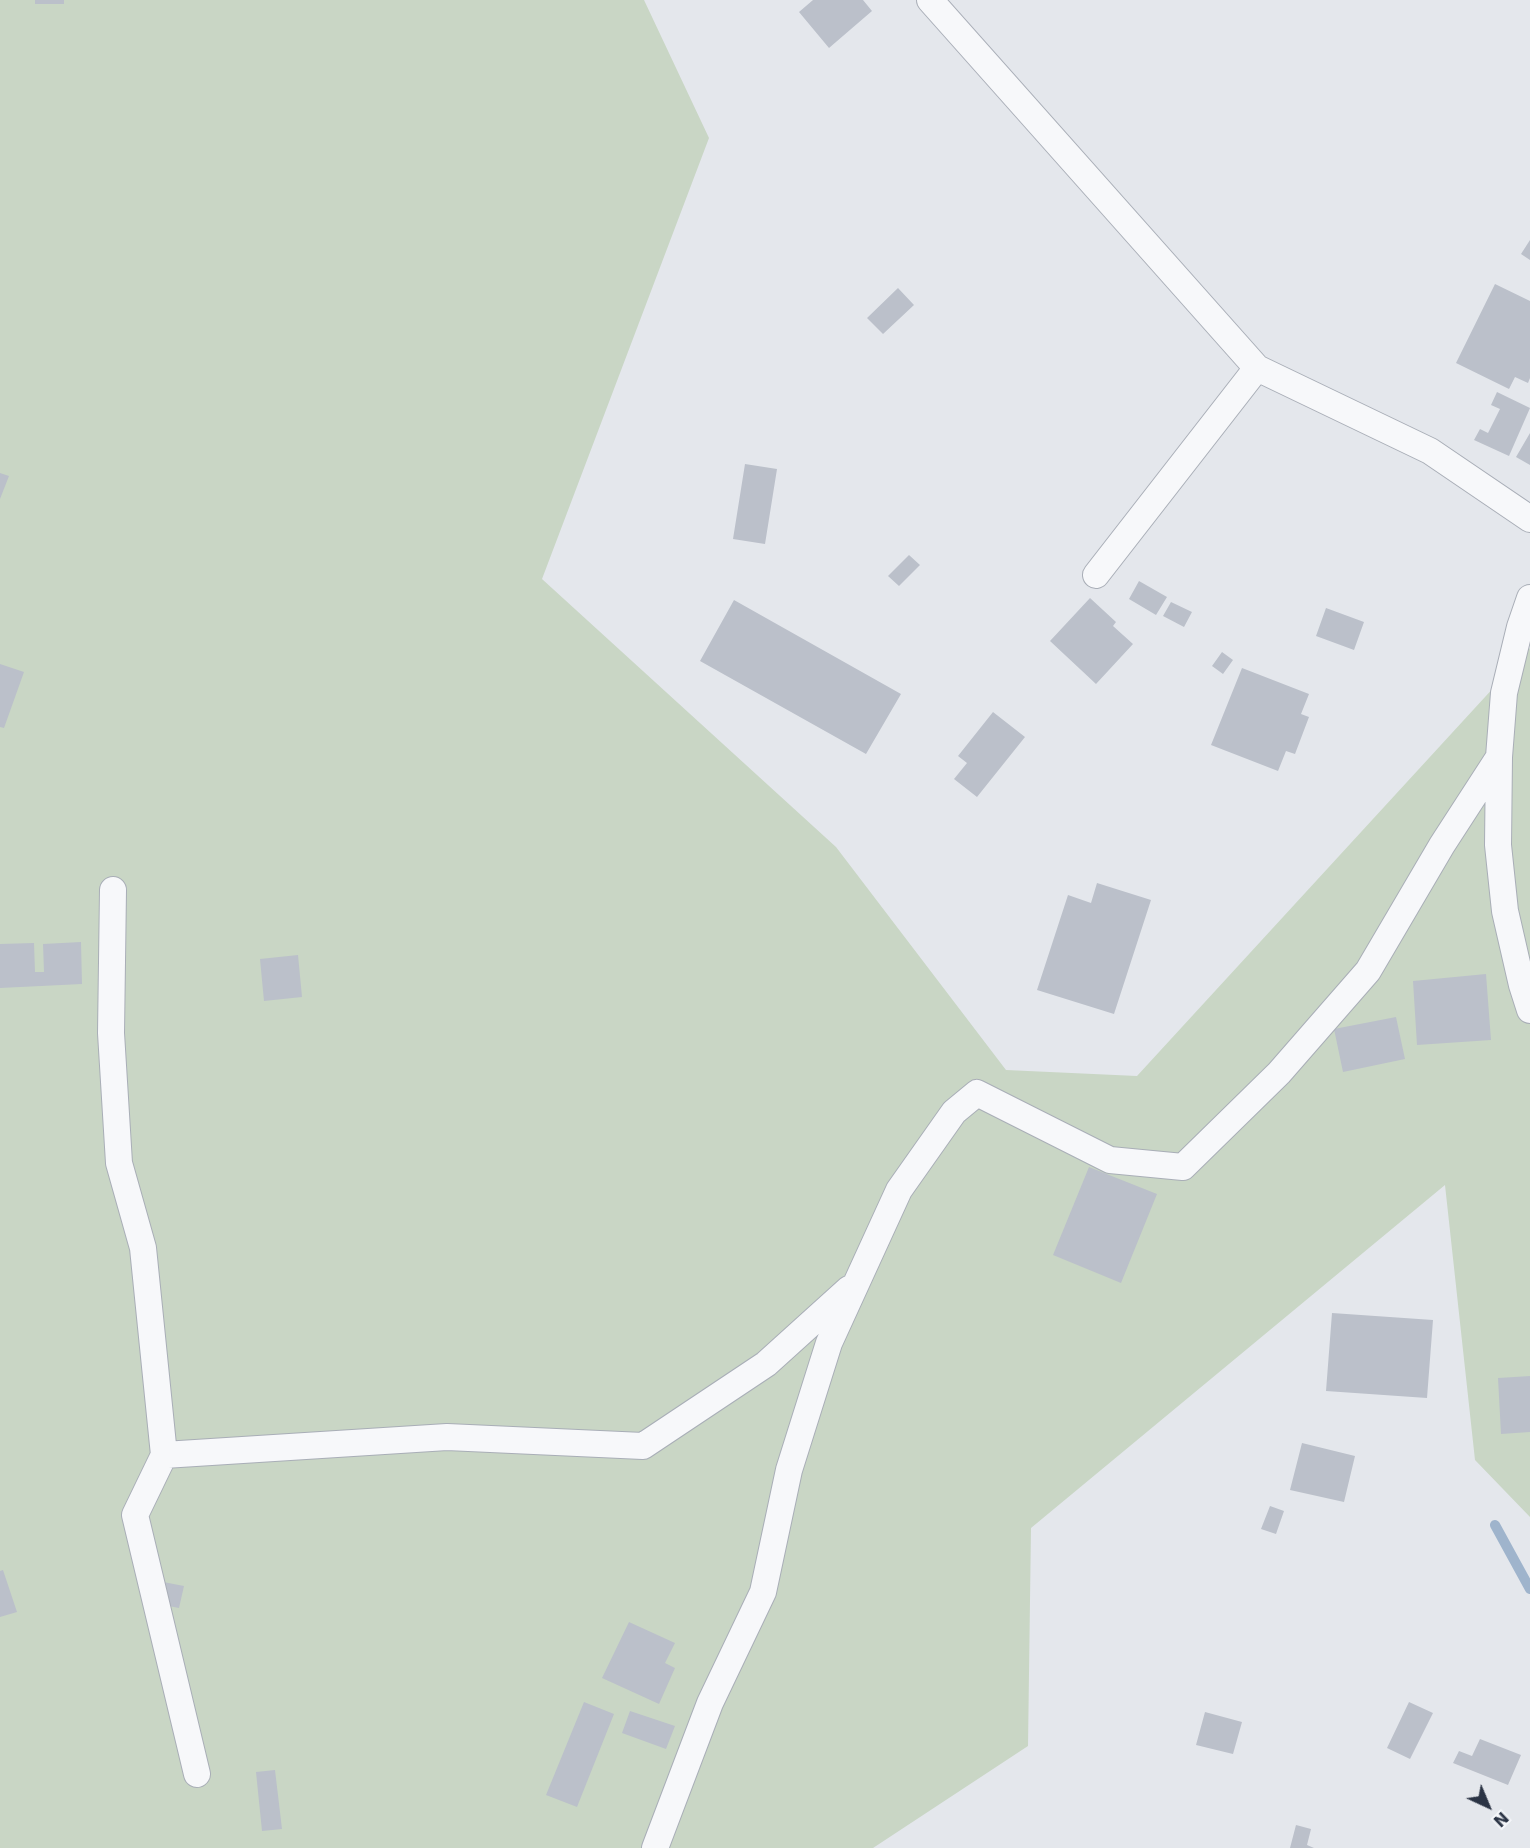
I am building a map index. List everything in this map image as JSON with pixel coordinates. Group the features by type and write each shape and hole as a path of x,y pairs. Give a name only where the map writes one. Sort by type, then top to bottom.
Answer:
{"street":[{"path":"930,0 1257,368 1430,451 1530,519"},
{"path":"1096,575 1257,368"},
{"path":"1530,598 1520,627 1504,693 1499,757 1498,845 1505,910 1530,1010"},
{"path":"655,1848 710,1703 763,1592 789,1470 828,1343 899,1190 954,1112 976,1093 1110,1160 1183,1167 1279,1073 1368,971 1442,845 1499,757"},
{"path":"113,890 111,1033 119,1163 143,1248 164,1455 135,1515 196,1774"},
{"path":"164,1455 447,1437 644,1446 766,1364 856,1283"}],"green space":[{"path":"0,0 644,0 709,138 542,579 836,847 1006,1070 1137,1076 1530,648 1530,1517 1475,1460 1445,1185 1031,1528 1028,1746 873,1848 0,1848"}],"building":[{"path":"35,0 64,0 64,4 35,4"},
{"path":"813,0 863,0 872,11 829,48 799,12"},
{"path":"1530,240 1530,260 1521,254"},
{"path":"1495,284 1530,301 1530,378 1528,383 1515,377 1509,389 1456,363"},
{"path":"898,288 914,305 883,334 867,318"},
{"path":"1497,392 1530,408 1509,456 1474,440 1480,429 1488,433 1500,409 1491,405"},
{"path":"1530,433 1530,465 1516,457"},
{"path":"745,464 777,469 765,544 733,539"},
{"path":"0,473 9,476 0,499"},
{"path":"909,555 920,565 899,586 888,576"},
{"path":"1139,581 1167,597 1156,615 1129,599"},
{"path":"1090,598 1116,622 1113,626 1133,644 1096,684 1050,641"},
{"path":"734,600 901,694 866,754 700,661"},
{"path":"1171,602 1192,612 1184,627 1163,616"},
{"path":"1326,608 1364,622 1354,650 1316,636"},
{"path":"1222,652 1233,660 1223,674 1212,666"},
{"path":"0,664 24,672 4,728 0,727"},
{"path":"1242,668 1309,694 1301,714 1309,717 1295,754 1286,751 1278,771 1211,745"},
{"path":"993,712 1025,737 977,797 954,779 967,763 958,756"},
{"path":"1097,883 1151,900 1114,1014 1037,990 1068,895 1091,903"},
{"path":"81,942 82,984 0,988 0,944 34,943 35,972 44,972 43,944"},
{"path":"298,955 302,997 264,1001 260,959"},
{"path":"1486,974 1491,1040 1417,1045 1413,981"},
{"path":"1396,1017 1405,1059 1343,1072 1334,1029"},
{"path":"1089,1167 1157,1194 1121,1283 1053,1255"},
{"path":"1332,1313 1433,1320 1427,1398 1326,1391"},
{"path":"1530,1376 1530,1432 1501,1434 1498,1378"},
{"path":"1302,1443 1355,1456 1344,1502 1290,1490"},
{"path":"1270,1506 1284,1511 1276,1534 1261,1529"},
{"path":"3,1570 17,1612 0,1617 0,1571"},
{"path":"158,1581 184,1586 179,1608 153,1603"},
{"path":"629,1622 675,1643 665,1663 675,1668 659,1704 602,1678"},
{"path":"584,1702 614,1714 577,1807 546,1795"},
{"path":"1409,1702 1433,1713 1410,1759 1387,1748"},
{"path":"630,1711 675,1726 666,1749 622,1733"},
{"path":"1205,1712 1242,1722 1233,1754 1196,1745"},
{"path":"1480,1739 1521,1755 1508,1785 1453,1763 1459,1751 1472,1756"},
{"path":"275,1770 282,1829 262,1831 256,1772"},
{"path":"1296,1825 1311,1829 1307,1845 1314,1848 1290,1848"}],"waterway":[{"path":"1495,1525 1530,1589"}]}
